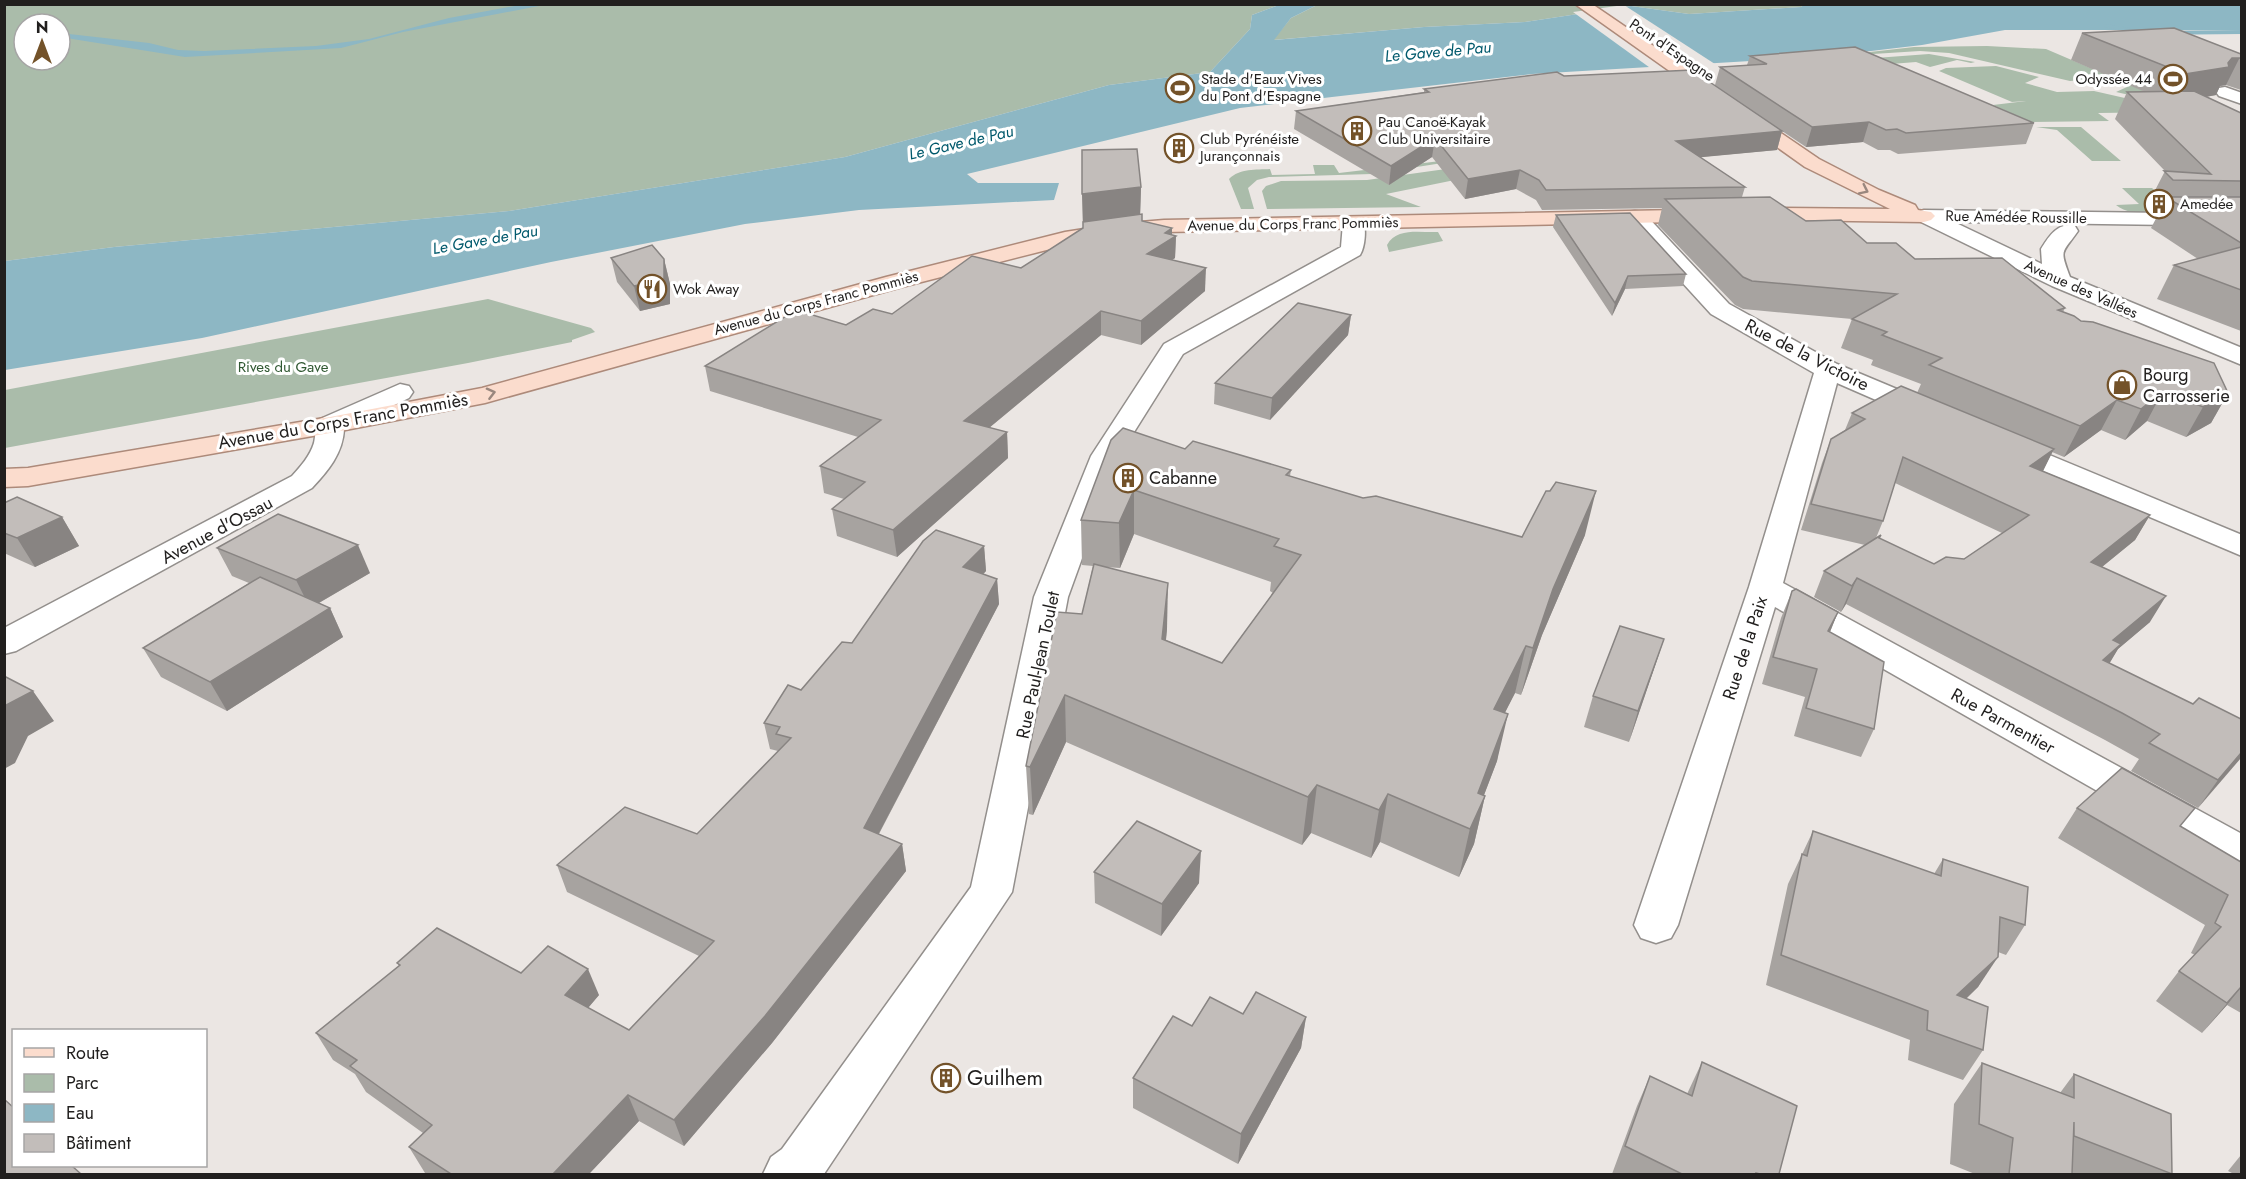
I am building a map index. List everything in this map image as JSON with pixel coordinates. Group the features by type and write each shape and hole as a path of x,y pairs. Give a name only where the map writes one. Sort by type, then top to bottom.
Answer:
{"main road":[{"name":"Pont d'Espagne","path":"1582,4 1775,137"},
{"name":"Pont d'Espagne","path":"1606,4 1798,135"},
{"name":"Avenue des Vallées","path":"1798,135 1819,153"},
{"name":"Avenue des Vallées","path":"1775,137 1819,153 1900,191 1924,216"},
{"path":"1806,199 1819,153"},
{"name":"Avenue du Corps Franc Pommiès","path":"4,478 28,477 330,425 485,395 677,341 1065,239 1116,230 1164,226 1635,217 1806,199 1924,216"},
{"name":"Avenue du Corps Franc Pommiès","path":"4,470 595,353 677,341"}],"street":[{"path":"2241,89 2225,92 2241,99"},
{"name":"Rue Amédée Roussille","path":"1924,216 1996,215 2145,221 2241,220"},
{"name":"Rue Amédée Roussille","path":"1924,216 2010,230 2067,231 2145,221"},
{"name":"Avenue des Vallées","path":"1924,216 2060,281 2241,357"},
{"name":"Rue de la Victoire","path":"1635,217 1720,309 1828,370 1948,421"},
{"name":"Rue Paul-Jean Toulet","path":"789,1174 800,1166 991,892 1051,597 1105,456 1173,349 1352,250 1354,223"},
{"name":"Rue Amédée Roussille","path":"2060,281 2050,253 2051,247 2067,231"},
{"name":"Rue de la Paix","path":"1656,925 1764,587 1828,370"},
{"path":"330,425 400,392"},
{"name":"Avenue d'Ossau","path":"4,643 302,482 322,461 331,437 330,425"},
{"path":"1981,435 2241,547"},
{"name":"Rue Parmentier","path":"1764,587 2241,854"}],"green space":[{"path":"4,5 1279,5 1252,15 1250,29 1210,72 1109,85 845,157 509,211 114,247 5,261"},
{"path":"1317,5 1805,5 1689,14 1631,6 1525,22 1424,27 1273,40 1291,18"},
{"path":"1987,46 2046,49 2179,106 2116,92 2127,87 2102,78 2070,81 1949,53 1920,51 1826,57 1914,47"},
{"path":"1929,54 1975,62 1957,60 1930,67 1916,62 1854,67 1739,68"},
{"path":"1996,66 2039,77 2025,83 2057,92 2094,91 2160,106 2175,112 2098,113 2109,121 2031,122 1993,105 2026,101 2012,102 1939,71 1946,68"},
{"path":"2036,127 2081,127 2121,161 2092,161 2057,130"},
{"path":"1468,159 1372,174 1269,177 1257,180 1248,188 1254,209 1241,209 1229,179 1243,171 1254,170 1270,169 1272,175 1315,174 1313,165 1334,165 1339,173"},
{"path":"1453,168 1504,170 1386,194 1421,207 1267,209 1262,191 1266,186 1281,181 1367,180"},
{"path":"2122,188 2152,188 2180,213 2146,214 2123,209 2116,205 2139,204"},
{"path":"1438,232 1443,241 1389,252 1387,245 1391,239 1403,233"},
{"name":"Rives du Gave","path":"488,299 591,328 595,332 572,340 572,342 468,363 5,448 5,390"}],"water":[{"name":"Le Gave de Pau","path":"1805,4 2241,5 2241,30 2005,30 1922,45 1820,57 1532,74 1240,108 967,174 978,183 1059,183 1054,200 859,210 745,224 551,262 202,338 5,370 5,261 114,247 509,211 845,157 1109,85 1210,72 1250,29 1252,15 1279,5 1317,5 1291,18 1274,40 1424,27 1525,22 1631,6 1689,14 1801,7"},
{"path":"520,5 544,5 403,32 341,48 185,57 72,39 72,34 149,43 178,50 204,51 316,46 369,39 449,18"}],"pier":[{"path":"1624,5 1718,66 1653,70 1573,12"}],"building":[{"path":"2174,28 2241,54 2241,58 2232,58 2228,63 2229,67 2185,74 2082,33"},
{"path":"1855,47 2034,123 1906,133 1897,129 1886,130 1869,122 1812,127 1720,67 1767,64 1750,56"},
{"path":"1692,70 1782,131 1676,141 1745,187 1546,190 1539,180 1520,170 1468,179 1435,138 1391,166 1296,111 1429,92 1424,89 1557,72 1564,76"},
{"path":"2194,91 2241,113 2241,181 2173,180 2164,171 2211,174 2127,92"},
{"path":"1137,149 1141,187 1082,194 1082,150"},
{"path":"1770,197 1806,221 1841,220 1867,243 1896,243 1915,259 2002,258 2065,308 2058,310 2081,321 2093,322 2214,363 2228,393 2203,407 2163,391 2141,409 2117,400 2080,426 1929,365 1942,358 1882,335 1887,332 1852,319 1897,294 1752,281 1743,277 1665,199"},
{"path":"2166,197 2241,197 2241,243"},
{"path":"1630,213 1686,274 1628,276 1615,303 1556,215"},
{"path":"1142,214 1142,221 1172,228 1165,233 1176,236 1147,254 1206,268 1141,321 1101,311 964,421 1007,432 893,530 832,509 865,482 820,466 881,420 705,366 796,310 846,325 873,309 892,314 972,256 1021,268 1083,228 1083,222"},
{"path":"652,245 664,259 664,279 634,286 611,258"},
{"path":"2241,247 2241,290 2174,265"},
{"path":"1298,303 1351,315 1272,398 1215,383"},
{"path":"1901,386 2054,449 2030,466 2150,515 2091,562 2166,596 2113,640 2121,644 2103,660 2193,704 2199,698 2241,719 2241,753 2218,780 2149,743 2160,734 2122,713 1857,578 1852,586 1824,571 1881,535 1879,538 1934,564 1946,557 1964,559 2029,515 1903,457 1883,521 1811,504 1831,439 1865,419 1852,413"},
{"path":"1123,428 1185,449 1193,441 1291,470 1286,475 1363,498 1376,496 1522,537 1546,491 1550,491 1556,482 1596,491 1553,589 1533,648 1526,646 1494,709 1508,714 1478,793 1485,796 1470,829 1388,794 1379,810 1317,785 1308,797 1065,695 1030,767 1026,766 1057,612 1082,614 1094,564 1168,583 1162,639 1222,663 1301,555 1274,546 1279,539 1134,490 1119,523 1081,520 1111,440"},
{"path":"17,497 62,517 17,538 4,533 4,503"},
{"path":"278,514 358,545 296,580 217,548"},
{"path":"936,530 984,546 963,567 997,579 864,828 902,844 765,1016 674,1120 628,1095 553,1174 451,1174 409,1147 432,1125 350,1066 357,1060 316,1033 400,965 397,963 437,928 521,973 548,946 588,969 565,995 629,1030 714,941 557,865 625,807 697,834 791,738 776,734 780,727 764,723 788,685 801,690 842,642 852,643 923,541"},
{"path":"260,577 330,608 210,682 143,648"},
{"path":"1796,589 1838,612 1828,631 1884,662 1874,729 1806,708 1817,669 1773,657 1792,591"},
{"path":"1620,626 1664,639 1638,711 1593,696"},
{"path":"4,676 33,691 4,708"},
{"path":"2122,768 2195,808 2180,826 2241,862 2241,987 2227,1003 2179,971 2221,927 2215,923 2228,895 2077,808"},
{"path":"1137,821 1201,851 1162,904 1094,872"},
{"path":"1813,831 1941,876 1943,859 2028,887 2025,925 2000,917 1998,957 1957,995 1988,1007 1983,1050 1927,1030 1928,1011 1781,955 1802,854 1807,856"},
{"path":"1256,992 1306,1017 1241,1134 1133,1078 1173,1016 1192,1026 1210,997 1243,1014"},
{"path":"1702,1062 1797,1106 1779,1174 1682,1174 1625,1146 1650,1076 1692,1096"},
{"path":"1982,1063 2074,1098 2074,1074 2171,1114 2172,1174 2074,1136 2074,1122 2072,1174 2009,1174 2013,1138 1979,1124"},
{"path":"4,1099 12,1106 12,1167 73,1167 81,1174 4,1174"}],"waterway":[{"path":"2106,26 2147,33 2242,32"}],"place":[{"name":"Odyssée 44","path":"2173,79"},
{"name":"Stade d'Eaux Vives du Pont d'Espagne","path":"1180,88"},
{"name":"Pau Canoë-Kayak Club Universitaire","path":"1357,131"},
{"name":"Club Pyrénéiste Jurançonnais","path":"1179,148"},
{"name":"Amedée","path":"2159,204"},
{"name":"Wok Away","path":"652,289"},
{"name":"Bourg Carrosserie","path":"2122,385"},
{"name":"Cabanne","path":"1128,478"},
{"name":"Guilhem","path":"946,1078"}]}
